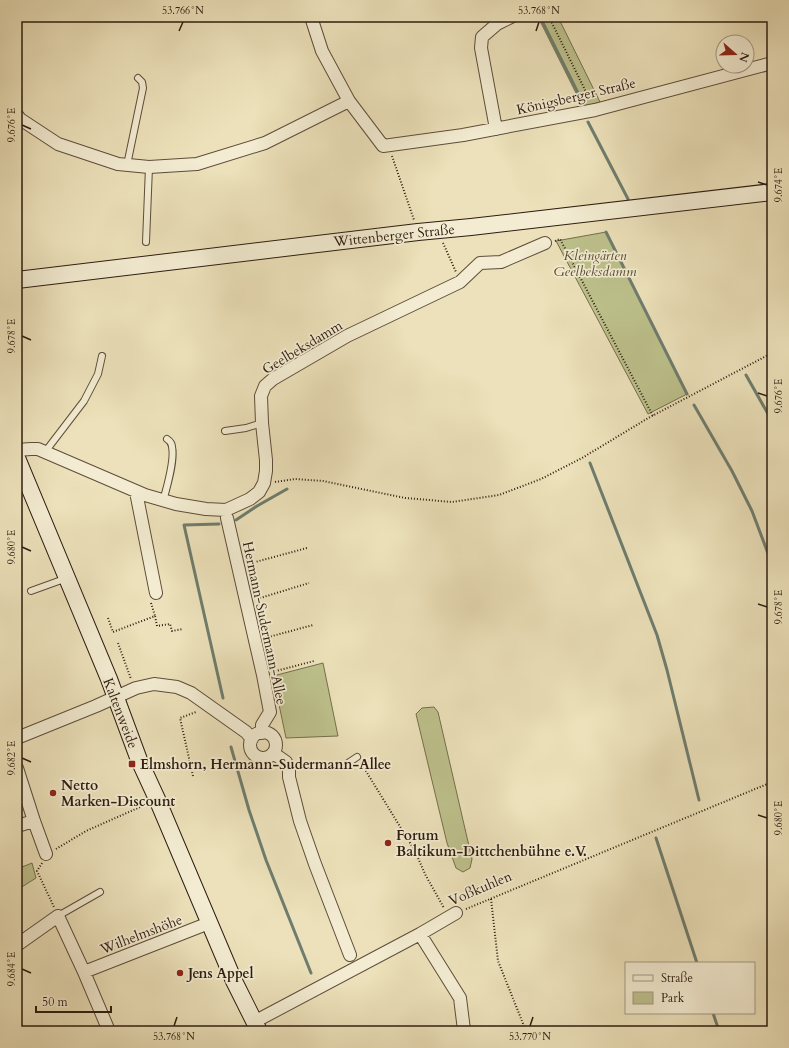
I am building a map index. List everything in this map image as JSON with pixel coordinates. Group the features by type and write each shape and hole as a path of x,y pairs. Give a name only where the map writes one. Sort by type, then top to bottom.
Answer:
{"main road":[{"name":"Wittenberger Straße","path":"17,280 641,206 772,192"},
{"name":"Kaltenweide","path":"17,458 116,697 139,760 234,981 257,1026"}],"street":[{"path":"311,17 322,51 349,101 386,145"},
{"path":"496,129 481,48 482,37 497,24 511,17"},
{"name":"Königsberger Straße","path":"386,145 463,135 595,110 772,62"},
{"path":"17,115 58,144 118,164 149,167 197,164 265,143 349,101"},
{"name":"Geelbeksdamm","path":"264,483 266,460 261,396 265,386 273,379 348,336 460,282 480,263 501,262 545,243"},
{"path":"17,451 28,448 38,449 136,492 163,501 206,509 226,510 250,499 260,492 264,483"},
{"path":"136,492 154,598"},
{"name":"Hermann-Sudermann-Allee","path":"227,518 263,674 270,712 257,736"},
{"path":"17,738 136,688 154,684 177,687 191,693 246,732 257,736 270,735 275,741 276,745 271,755 263,758 256,756 251,750 251,742 257,736"},
{"path":"273,753 286,762 300,821 314,864 350,955"},
{"path":"17,768 46,854"},
{"path":"17,826 34,821"},
{"name":"Voßkuhlen","path":"257,1026 452,915"},
{"path":"17,945 58,916 109,1031"},
{"name":"Wilhelmshöhe","path":"84,972 209,923"},
{"path":"420,934 460,998 467,1031"}],"lane":[{"path":"127,165 143,88 142,82 138,78"},
{"path":"146,242 149,167"},
{"path":"45,452 84,401 98,374 102,356"},
{"path":"225,431 246,428 262,423"},
{"path":"163,501 173,455 172,446 167,439"},
{"path":"31,591 67,578"},
{"path":"348,763 357,757"},
{"path":"58,916 100,892"}],"path":[{"path":"549,17 595,110"},
{"path":"386,145 418,232"},
{"path":"545,243 560,239 653,416"},
{"path":"442,240 460,282"},
{"path":"264,483 295,479 323,481 405,498 452,502 499,494 541,479 582,458 653,416 772,353"},
{"path":"238,567 307,548"},
{"path":"246,602 309,583"},
{"path":"154,598 155,616 158,626 170,624 172,631 183,629"},
{"path":"108,618 113,632 155,616"},
{"path":"255,641 313,625"},
{"path":"118,643 133,682"},
{"path":"263,674 314,661"},
{"path":"193,776 180,718 196,712"},
{"path":"357,757 414,851 426,876 452,915"},
{"name":"Voßkuhlen","path":"452,915 772,782"},
{"path":"58,916 37,871 46,854 86,831 157,799"},
{"path":"491,899 498,960 526,1031"}],"green space":[{"path":"538,17 558,17 600,102 583,107"},
{"name":"Kleingärten Geelbeksdamm","path":"606,232 687,394 648,414 556,241"},
{"path":"323,663 338,736 286,738 273,676"},
{"path":"434,707 438,712 472,859 470,868 463,872 456,868 447,843 416,714 422,708"},
{"path":"32,863 36,878 17,890 17,869"}],"waterway":[{"path":"540,17 584,105"},
{"path":"588,122 628,199"},
{"path":"606,232 687,394"},
{"path":"746,375 772,421"},
{"path":"694,405 732,471 752,511 772,564"},
{"path":"590,463 657,635 699,800"},
{"path":"236,520 287,489"},
{"path":"219,524 184,525 223,698"},
{"path":"231,747 249,810 266,860 311,973"},
{"path":"656,838 697,962"},
{"path":"713,1014 719,1031"}],"place":[{"name":"Elmshorn, Hermann-Sudermann-Allee","path":"132,764"},
{"name":"Netto Marken-Discount","path":"53,793"},
{"name":"Forum Baltikum-Dittchenbühne e.V.","path":"388,843"},
{"name":"Jens Appel","path":"180,973"}]}
